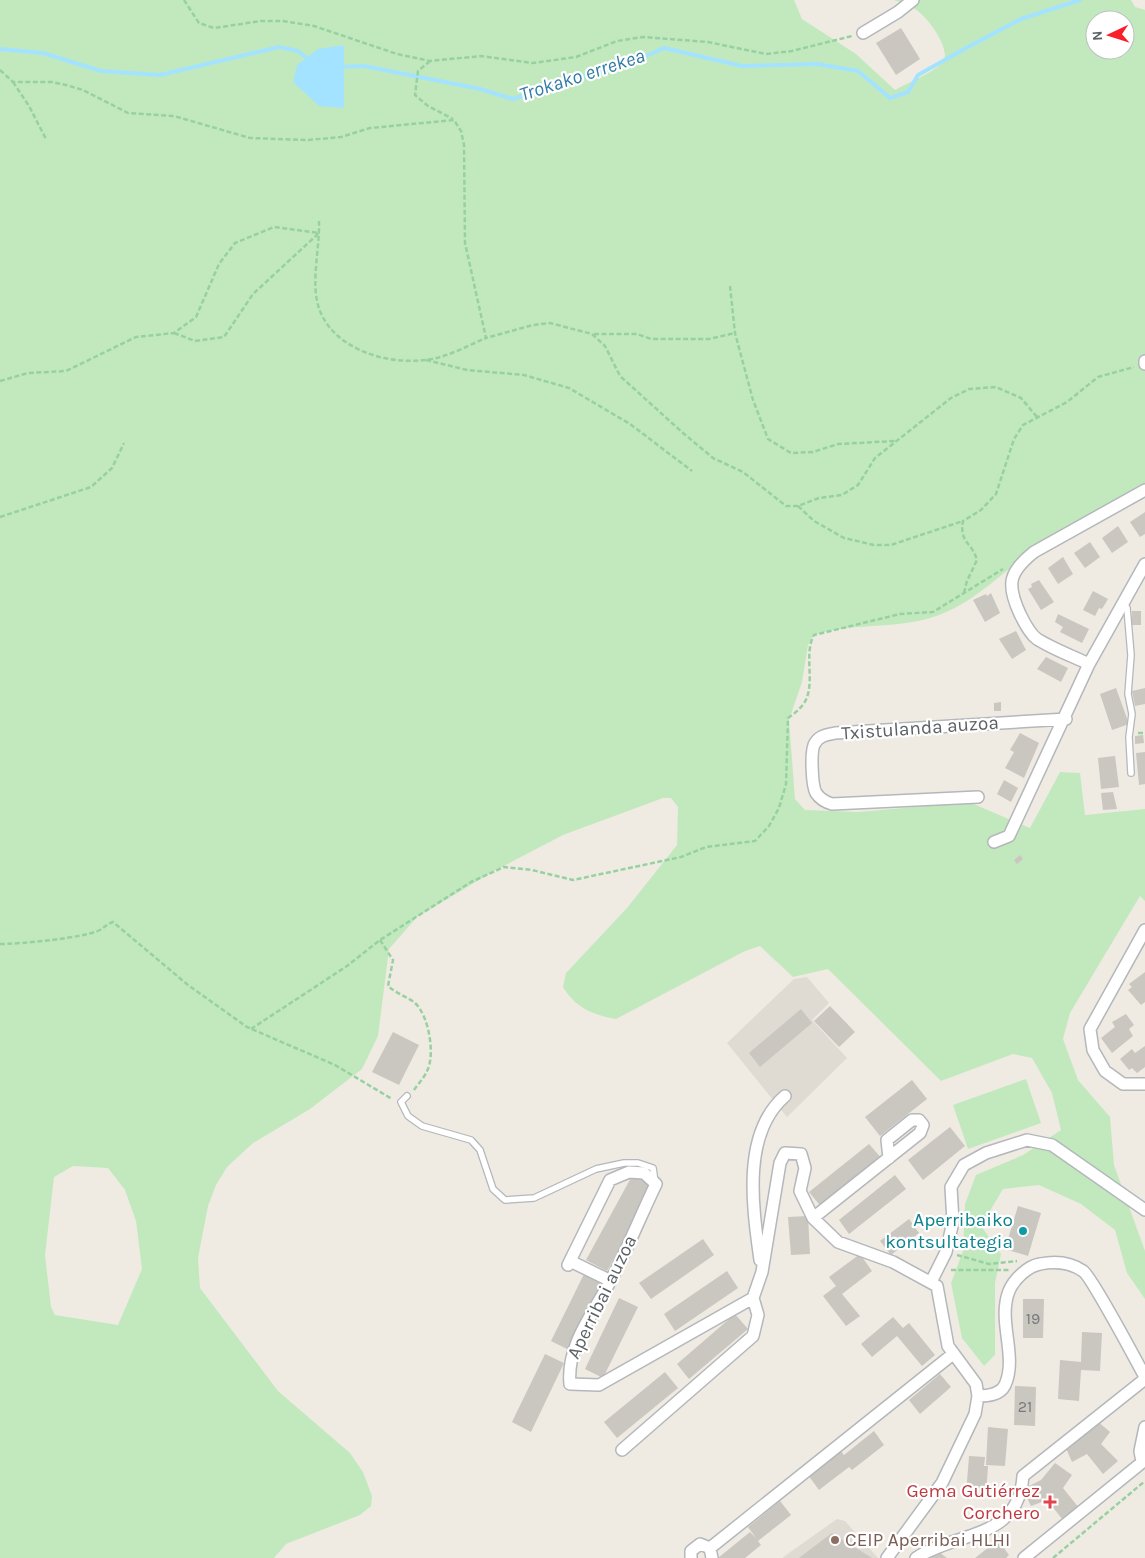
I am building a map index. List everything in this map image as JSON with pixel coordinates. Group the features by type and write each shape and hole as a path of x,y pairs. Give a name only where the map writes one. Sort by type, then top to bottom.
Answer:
{"street":[{"path":"863,33 898,12 913,0"},
{"path":"1090,664 1036,638 1026,625 1011,594 1012,577 1019,564 1034,552 1145,490"},
{"path":"994,842 1009,836 1090,664 1145,564"},
{"name":"Txistulanda auzoa","path":"978,797 832,804 825,802 815,791 812,749 823,735 836,733 1066,718"},
{"path":"1145,930 1090,1029 1093,1050 1104,1071 1123,1084 1145,1084"},
{"path":"762,1272 755,1228 754,1160 756,1139 782,1100"},
{"path":"930,1282 946,1252 953,1222 951,1187 964,1165 986,1153 1027,1140 1052,1145 1145,1210"},
{"path":"622,1450 753,1336 758,1315 754,1298 762,1272 780,1163 785,1153 801,1154 806,1168 800,1191 813,1218 838,1242 893,1262 937,1286 948,1346 976,1384 978,1396 975,1414 942,1483 888,1558"},
{"path":"813,1218 889,1158"},
{"path":"610,1281 569,1263 610,1180 629,1172 644,1173 656,1184"},
{"name":"Aperribai auzoa","path":"656,1184 610,1281 580,1335 568,1368 570,1384 599,1385 754,1298"},
{"path":"916,1558 994,1526 1009,1514 1019,1501 1022,1494 1023,1476 1145,1378 1085,1272 1056,1261 1033,1265 1021,1275 1009,1291 1005,1317 1010,1371 1004,1387 992,1396 978,1396"},
{"path":"691,1558 691,1551 696,1546 704,1544 711,1553 953,1354"},
{"path":"1024,1558 1144,1461 1140,1451 1145,1427"}],"lane":[{"path":"1123,602 1127,608 1131,655 1128,694 1132,714 1129,737 1131,773"},
{"path":"407,1096 401,1102 408,1116 422,1126 471,1140 480,1150 493,1189 505,1200 534,1198 596,1170 624,1163 638,1163 653,1168 656,1184"}],"path":[{"path":"184,0 199,23 214,28 261,21 314,26 397,54 430,62 480,56 533,63 576,57 617,41 643,37 708,42 766,54 792,51 863,33"},
{"path":"430,62 418,71 415,95 428,106 454,120 461,131 464,145 465,243 486,338"},
{"path":"0,70 12,82 29,106 46,139"},
{"path":"12,82 52,82 66,85 83,90 128,113 174,116 250,138 324,139 341,137 370,128 454,120"},
{"path":"319,221 316,278 318,304 325,323 355,349 393,359 426,360 467,370 524,375 569,388 630,424 692,471"},
{"path":"174,333 196,317 220,264 235,243 274,227 319,233"},
{"path":"0,381 28,373 66,371 136,337 174,333 195,341 224,337 254,294 319,233"},
{"path":"730,286 736,333 753,400 768,439 791,453 813,452 838,444 897,440"},
{"path":"426,360 486,338 533,325 550,323 592,334 637,334 651,339 709,339 736,333"},
{"path":"592,334 605,346 620,376 683,433 713,458 743,472 786,506 798,506 819,498 842,495 858,485 875,458 951,398 969,389 996,387 1021,398 1037,417"},
{"path":"798,506 814,521 844,538 874,546 891,545 963,521 981,510 996,494 1014,439 1023,425 1067,402 1098,377 1143,364"},
{"path":"0,517 91,487 112,468 124,443"},
{"path":"963,521 961,532 965,543 974,551 977,560 966,581 964,593"},
{"path":"251,1028 347,966 380,940 472,882 504,867 532,870 573,880 681,857 706,847 755,841 770,826 779,808 786,784 788,718 801,708 809,692 809,644 814,635 900,614 933,612 1005,568 1016,570"},
{"path":"0,944 17,944 85,934 102,929 106,924 113,922 188,985 251,1028 335,1065 389,1098 401,1102"},
{"path":"380,940 393,960 388,986 396,993 414,1002 424,1013 432,1045 428,1070 407,1096"},
{"path":"946,1252 989,1264 1019,1261 1033,1265"},
{"path":"937,1270 1016,1270 1021,1275"},
{"path":"1052,1558 1145,1481"}],"shaded area":[{"path":"807,977 829,1003 812,1020 847,1058 787,1117 727,1043 794,979"},
{"name":"CEIP Aperribai HLHI","path":"837,1519 845,1521 878,1558 782,1558"}],"green space":[{"path":"0,0 794,0 802,19 856,54 895,90 936,68 944,60 945,54 944,47 936,32 920,12 894,0 1131,0 1135,7 1145,10 1145,492 1047,543 980,592 944,613 912,622 847,628 814,635 808,645 802,682 789,720 795,799 805,810 859,812 969,802 1030,828 1060,772 1080,773 1085,815 1145,809 1145,901 1140,896 1070,1013 1063,1039 1078,1080 1110,1117 1114,1165 1145,1251 1145,1299 1127,1273 1115,1230 1081,1204 1039,1185 1003,1189 981,1226 1001,1254 995,1283 995,1355 984,1366 962,1338 951,1283 963,1251 965,1204 976,1175 1023,1155 1061,1130 1052,1093 1032,1058 1013,1054 941,1081 828,969 793,977 760,946 745,951 616,1019 593,1013 579,1005 568,994 563,987 566,973 627,908 677,845 678,807 671,798 663,798 563,835 494,871 417,917 389,949 378,1036 362,1069 310,1109 253,1143 227,1167 216,1185 208,1206 198,1258 200,1288 278,1391 350,1453 363,1472 372,1496 371,1506 360,1515 286,1544 274,1558 0,1558","holes":["344,45 344,108 297,65","73,1166 108,1168 125,1190 136,1221 142,1269 118,1325 55,1315 51,1307 45,1255 54,1177"]},
{"path":"1026,1079 1041,1123 968,1149 953,1105"}],"water":[{"path":"344,45 344,108 319,106 293,82 297,65 318,49"}],"building":[{"path":"901,28 920,59 896,75 876,43"},
{"path":"1145,512 1145,534 1140,537 1130,522"},
{"path":"1118,526 1128,542 1112,553 1102,538"},
{"path":"1090,542 1100,557 1085,568 1074,553"},
{"path":"1063,557 1073,574 1058,584 1048,568"},
{"path":"1039,580 1054,602 1041,610 1028,589 1032,587 1031,584"},
{"path":"1093,591 1108,599 1102,609 1099,608 1095,616 1083,610"},
{"path":"991,593 1000,613 985,622 973,600"},
{"path":"1132,611 1141,611 1141,625 1132,625"},
{"path":"1058,614 1089,629 1082,643 1060,632 1063,627 1055,622"},
{"path":"1016,631 1026,650 1012,659 999,639"},
{"path":"1046,657 1068,668 1061,682 1037,669"},
{"path":"1116,688 1129,724 1112,730 1100,694"},
{"path":"1145,688 1145,704 1135,706 1132,691"},
{"path":"1001,702 1001,711 994,711 994,703"},
{"path":"1020,733 1039,743 1024,778 1005,768 1014,752 1010,750"},
{"path":"1143,735 1144,743 1135,744 1135,736"},
{"path":"1145,752 1145,784 1139,785 1136,753"},
{"path":"1115,756 1119,787 1101,789 1098,758"},
{"path":"1004,780 1018,788 1011,802 997,794"},
{"path":"1113,792 1117,809 1103,810 1101,793"},
{"path":"1020,855 1023,859 1017,864 1014,860"},
{"path":"1145,972 1145,1002 1141,1005 1128,990 1132,987 1129,984"},
{"path":"830,1006 855,1032 839,1047 814,1021"},
{"path":"801,1009 812,1023 760,1067 749,1053"},
{"path":"1126,1014 1134,1025 1129,1029 1133,1036 1112,1053 1101,1038 1115,1027 1112,1022"},
{"path":"393,1032 419,1045 399,1085 372,1072"},
{"path":"1145,1046 1145,1067 1137,1073 1132,1068 1129,1070 1120,1059 1132,1049 1135,1053"},
{"path":"912,1080 927,1099 880,1136 865,1117"},
{"path":"950,1127 965,1146 923,1180 908,1160"},
{"path":"869,1144 883,1160 823,1209 809,1192"},
{"path":"633,1174 654,1185 607,1271 586,1260"},
{"path":"895,1175 906,1189 849,1234 839,1220"},
{"name":"Aperribaiko kontsultategia","path":"1018,1206 1041,1213 1028,1256 1005,1249"},
{"path":"808,1216 810,1254 791,1255 788,1217"},
{"path":"909,1219 919,1233 891,1255 880,1241"},
{"path":"703,1239 714,1255 651,1299 639,1283"},
{"path":"860,1254 872,1271 842,1294 860,1316 846,1326 823,1296 836,1286 829,1277"},
{"path":"727,1271 738,1288 675,1331 664,1314"},
{"path":"585,1272 605,1282 571,1351 551,1341"},
{"path":"619,1298 638,1307 603,1378 585,1369"},
{"path":"1023,1299 1044,1299 1043,1338 1023,1338"},
{"path":"735,1314 748,1329 689,1379 677,1364"},
{"path":"893,1317 903,1328 909,1323 935,1355 922,1366 897,1336 872,1357 861,1344"},
{"path":"1082,1332 1102,1333 1100,1371 1081,1370 1079,1401 1058,1399 1060,1360 1081,1362"},
{"path":"545,1354 564,1363 531,1432 512,1422"},
{"path":"665,1372 678,1388 617,1438 604,1422"},
{"path":"940,1374 951,1387 920,1414 909,1400"},
{"path":"1015,1386 1036,1387 1035,1426 1014,1425"},
{"path":"1096,1420 1110,1432 1101,1444 1118,1461 1103,1474 1087,1454 1072,1462 1065,1446 1082,1437"},
{"path":"988,1427 1008,1429 1005,1466 986,1465"},
{"path":"874,1431 884,1445 852,1470 849,1467 819,1490 808,1475 840,1450 844,1455"},
{"path":"969,1456 985,1457 984,1466 988,1466 986,1496 966,1495"},
{"path":"1055,1463 1072,1475 1063,1488 1079,1508 1063,1520 1047,1500 1031,1506 1023,1489 1041,1480"},
{"path":"780,1501 791,1515 758,1541 761,1545 745,1558 718,1558 750,1532 756,1538 748,1527"},
{"path":"832,1533 872,1558 799,1558"},
{"path":"998,1540 1009,1555 1006,1558 975,1558"},
{"path":"936,1550 947,1558 930,1558"}],"waterway":[{"name":"Trokako errekea","path":"340,67 364,66 480,89 513,99 644,57 664,48 742,66 817,64 858,71 890,98 908,92 918,75 1021,19 1080,0"},
{"name":"Trokako errekea","path":"0,49 43,53 101,71 160,75 279,47 298,51 310,61"}],"place":[{"name":"Aperribaiko kontsultategia","path":"1023,1231"},
{"name":"Gema Gutiérrez Corchero","path":"1050,1502"},
{"name":"CEIP Aperribai HLHI","path":"835,1540"}]}
